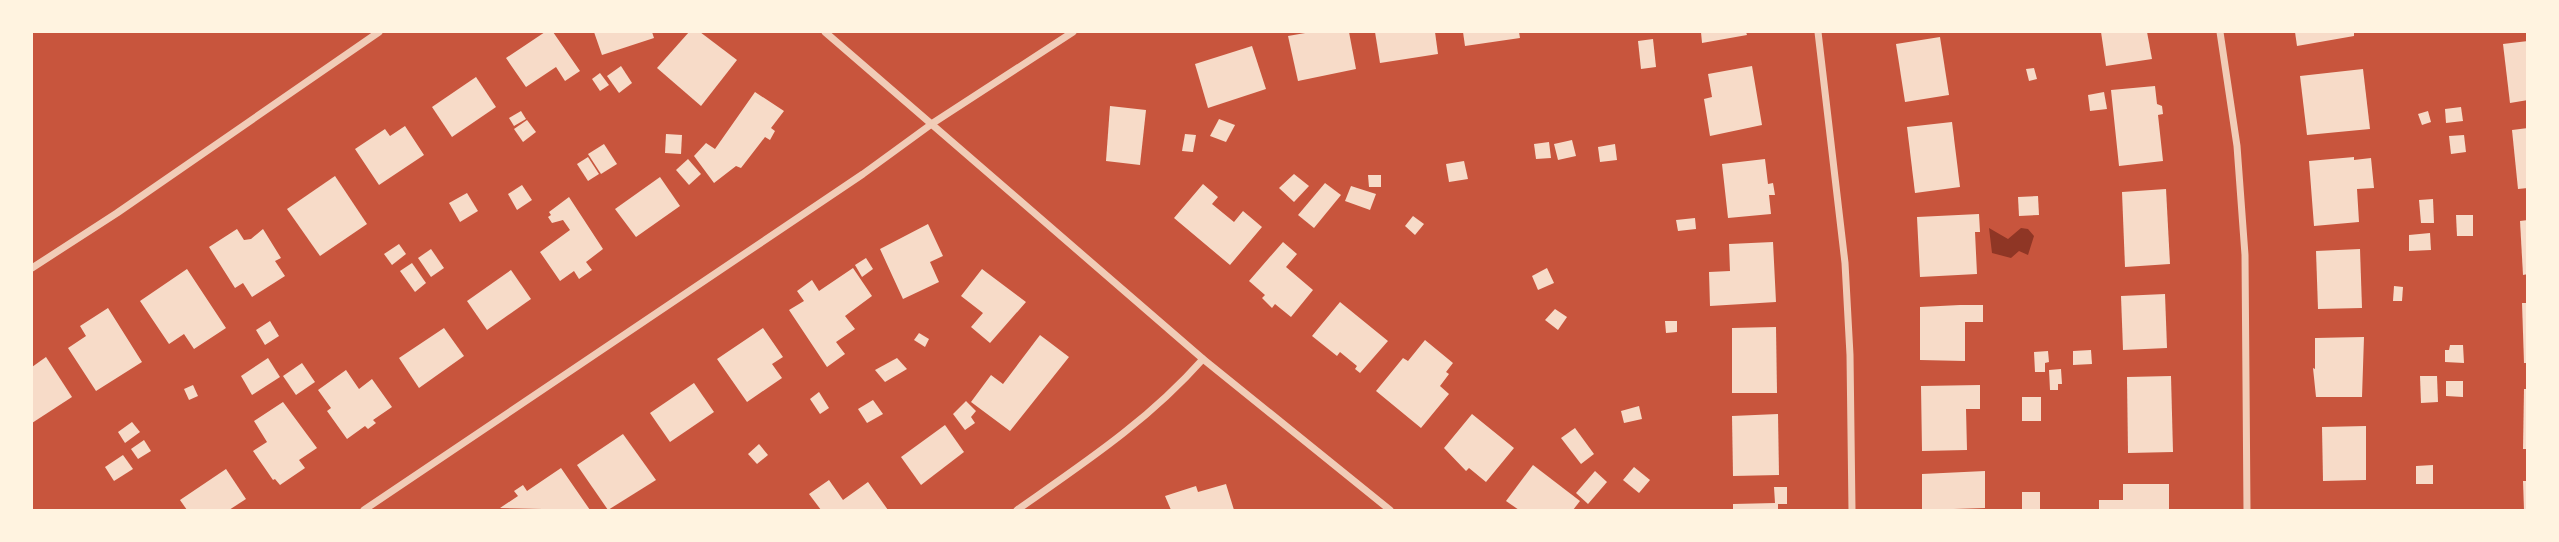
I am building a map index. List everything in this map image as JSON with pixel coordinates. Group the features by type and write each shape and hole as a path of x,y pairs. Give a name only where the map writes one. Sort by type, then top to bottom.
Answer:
{"street":[{"path":"32,268 117,213 379,32"},
{"path":"825,32 1203,359 1390,510"},
{"path":"364,510 863,174 933,123 1073,32"},
{"path":"1818,32 1845,263 1850,355 1852,510"},
{"path":"2220,32 2237,146 2245,255 2248,510"},
{"path":"1017,510 1133,428 1161,405 1203,359"}],"shaded area":[{"path":"1989,228 2008,239 2021,228 2028,229 2034,236 2028,255 2019,251 2011,258 1992,253"}],"building":[{"path":"545,32 553,32 580,71 565,81 556,67 526,87 506,58"},
{"path":"594,32 652,32 654,38 602,55"},
{"path":"689,32 700,32 737,60 701,106 657,68"},
{"path":"1311,32 1349,32 1356,69 1298,81 1288,36"},
{"path":"1375,32 1435,32 1438,54 1380,63"},
{"path":"1463,32 1519,32 1520,38 1465,46"},
{"path":"1701,32 1746,32 1747,35 1702,43"},
{"path":"2101,32 2147,32 2152,59 2106,66"},
{"path":"2295,32 2354,32 2354,36 2297,46"},
{"path":"1940,37 1949,95 1905,102 1896,44"},
{"path":"1653,39 1656,67 1641,69 1638,41"},
{"path":"2528,41 2528,100 2510,103 2503,44"},
{"path":"1252,46 1266,89 1208,108 1195,64"},
{"path":"621,66 632,83 619,93 607,76"},
{"path":"1752,66 1762,125 1710,136 1704,99 1712,97 1708,74"},
{"path":"2034,68 2037,79 2029,81 2026,69"},
{"path":"2363,69 2370,129 2307,135 2300,76"},
{"path":"600,73 609,85 600,91 592,79"},
{"path":"476,77 496,107 452,137 432,107"},
{"path":"2155,86 2157,104 2162,106 2163,114 2158,115 2163,161 2119,166 2111,90"},
{"path":"755,92 784,111 771,128 775,131 770,140 765,137 741,168 736,166 714,183 694,156 706,143 715,149"},
{"path":"2104,92 2107,109 2090,111 2088,95"},
{"path":"1110,106 1146,110 1140,165 1106,161"},
{"path":"2461,107 2463,121 2446,123 2445,109"},
{"path":"521,111 526,119 514,126 509,118"},
{"path":"2428,111 2431,122 2422,125 2418,114"},
{"path":"1219,119 1235,125 1226,142 1210,136"},
{"path":"527,120 536,132 523,142 514,129"},
{"path":"1952,122 1960,187 1915,193 1907,127"},
{"path":"405,126 424,155 379,185 355,149 385,129 390,136"},
{"path":"2528,128 2528,188 2518,189 2512,130"},
{"path":"666,134 682,135 681,154 665,153"},
{"path":"1185,134 1196,135 1193,152 1182,151"},
{"path":"2464,135 2466,152 2451,154 2449,136"},
{"path":"1572,140 1576,156 1558,160 1554,144"},
{"path":"1549,142 1551,158 1536,159 1534,144"},
{"path":"604,144 617,164 601,174 588,154"},
{"path":"1615,144 1617,160 1600,162 1598,147"},
{"path":"588,157 599,174 588,181 577,164"},
{"path":"2354,157 2354,160 2371,158 2374,188 2357,189 2359,222 2314,226 2309,161"},
{"path":"688,159 701,174 689,185 676,170"},
{"path":"1765,159 1768,184 1773,183 1775,195 1769,195 1771,214 1728,218 1722,164"},
{"path":"1464,161 1468,179 1449,182 1446,164"},
{"path":"1294,174 1309,186 1294,202 1279,188"},
{"path":"1368,175 1381,175 1381,187 1369,187"},
{"path":"335,176 367,224 320,256 287,209"},
{"path":"660,177 680,206 636,237 615,209"},
{"path":"1325,183 1341,195 1314,228 1298,215"},
{"path":"1203,184 1218,197 1212,204 1234,222 1243,211 1262,227 1230,265 1174,218"},
{"path":"522,185 532,200 517,210 508,194"},
{"path":"1351,186 1376,194 1370,210 1345,201"},
{"path":"2166,189 2170,264 2125,267 2122,192"},
{"path":"467,193 478,211 460,222 449,203"},
{"path":"2038,196 2039,215 2019,216 2018,197"},
{"path":"569,197 603,249 586,262 592,270 579,279 574,271 560,281 540,252 570,230 563,220 552,223 548,217 551,215 549,212"},
{"path":"2433,199 2434,223 2421,223 2419,200"},
{"path":"1979,214 1980,232 1975,232 1977,274 1920,277 1917,217"},
{"path":"2456,215 2473,215 2473,236 2457,236"},
{"path":"1413,216 1424,224 1415,235 1405,226"},
{"path":"1695,218 1696,229 1678,231 1676,220"},
{"path":"2528,220 2528,274 2523,275 2520,221"},
{"path":"928,224 943,256 930,262 939,282 903,299 880,249"},
{"path":"237,229 244,240 251,239 263,229 281,258 275,261 285,276 252,297 243,283 235,288 209,247"},
{"path":"2430,233 2431,250 2409,251 2409,235"},
{"path":"1283,242 1297,254 1286,267 1313,290 1291,317 1275,304 1272,308 1262,298 1265,295 1249,281"},
{"path":"1773,242 1776,302 1710,306 1709,272 1730,271 1729,244"},
{"path":"399,244 406,254 392,265 384,254"},
{"path":"431,249 444,268 431,277 418,258"},
{"path":"2360,249 2362,308 2318,309 2316,251"},
{"path":"866,258 873,269 862,277 855,265"},
{"path":"412,263 426,283 415,292 400,271"},
{"path":"853,268 872,296 845,316 855,329 836,342 845,354 827,367 789,310 804,301 797,291 812,280 819,291"},
{"path":"1547,268 1554,283 1538,290 1532,276"},
{"path":"187,269 226,328 194,349 184,334 169,344 140,301"},
{"path":"982,269 1026,302 990,343 971,327 983,313 961,296"},
{"path":"511,270 531,299 487,330 467,301"},
{"path":"2394,286 2403,287 2402,301 2393,301"},
{"path":"2165,294 2167,348 2123,350 2121,296"},
{"path":"1340,302 1388,341 1360,373 1355,369 1357,366 1340,352 1337,356 1312,336"},
{"path":"2522,303 2528,303 2528,363 2524,363"},
{"path":"1983,305 1983,322 1965,322 1965,361 1920,360 1920,307"},
{"path":"108,308 142,362 96,391 68,348 86,336 80,326"},
{"path":"1555,309 1567,317 1558,330 1545,320"},
{"path":"270,321 279,336 265,345 256,330"},
{"path":"1665,321 1677,321 1677,332 1666,333"},
{"path":"1776,327 1777,393 1732,393 1732,328"},
{"path":"444,328 464,356 419,388 399,358"},
{"path":"763,328 783,357 772,364 782,378 747,402 717,359"},
{"path":"919,333 929,339 925,347 914,340"},
{"path":"1040,335 1069,357 1010,431 971,402 991,375 1003,384"},
{"path":"2364,337 2362,397 2316,397 2313,368 2315,369 2315,338"},
{"path":"1425,340 1453,363 1440,386 1449,394 1421,428 1376,391 1403,358 1408,361"},
{"path":"2450,345 2463,345 2464,363 2445,362 2445,350 2449,350"},
{"path":"2091,350 2092,364 2073,365 2073,351"},
{"path":"2048,351 2049,362 2045,363 2045,372 2035,372 2034,352"},
{"path":"46,357 72,397 32,423 32,367"},
{"path":"268,358 280,377 252,395 241,376"},
{"path":"897,358 907,369 885,382 875,370"},
{"path":"302,363 315,382 296,395 283,376"},
{"path":"2061,369 2062,384 2058,384 2058,390 2050,390 2049,370"},
{"path":"346,370 359,389 372,379 392,407 373,420 376,423 368,429 365,426 347,439 327,411 331,408 318,390"},
{"path":"2171,376 2173,452 2128,453 2127,377"},
{"path":"2420,376 2437,376 2438,402 2421,403"},
{"path":"2446,381 2463,381 2463,397 2446,396"},
{"path":"694,383 714,412 670,442 650,413"},
{"path":"193,385 198,396 189,400 184,389"},
{"path":"1980,385 1980,409 1966,409 1967,450 1922,451 1921,386"},
{"path":"2524,389 2528,389 2528,449 2523,449"},
{"path":"819,392 829,408 820,414 810,399"},
{"path":"2022,397 2041,397 2041,421 2022,421"},
{"path":"873,400 883,414 867,423 858,409"},
{"path":"966,401 976,411 971,417 975,423 965,430 953,414"},
{"path":"283,402 317,448 299,460 305,468 280,485 273,480 253,451 267,442 254,421"},
{"path":"1639,406 1642,419 1624,423 1621,411"},
{"path":"1472,414 1514,448 1486,482 1469,468 1466,471 1444,448"},
{"path":"1778,414 1779,475 1733,476 1732,416"},
{"path":"132,422 140,432 125,443 118,432"},
{"path":"945,425 964,452 921,485 901,457"},
{"path":"2366,426 2366,480 2323,481 2322,427"},
{"path":"1575,428 1594,454 1581,464 1561,438"},
{"path":"623,434 656,480 608,510 577,465"},
{"path":"144,440 151,451 138,459 131,449"},
{"path":"759,444 768,455 757,464 748,454"},
{"path":"123,455 133,469 114,481 105,467"},
{"path":"1533,465 1580,501 1573,510 1519,510 1506,501"},
{"path":"2433,465 2433,484 2416,484 2416,466"},
{"path":"1634,467 1650,480 1639,493 1623,480"},
{"path":"561,468 590,510 500,508 518,496 514,491 523,485 527,491"},
{"path":"226,469 246,499 229,510 187,510 180,500"},
{"path":"1595,471 1607,482 1588,504 1576,493"},
{"path":"1985,471 1985,508 1922,510 1922,474"},
{"path":"829,480 843,500 868,482 888,510 821,510 809,494"},
{"path":"2523,481 2528,481 2528,510 2524,510"},
{"path":"1226,484 1234,510 1171,510 1165,496 1196,486 1198,492"},
{"path":"2123,484 2169,484 2169,510 2099,510 2099,500 2123,500"},
{"path":"1774,487 1787,487 1787,504 1778,504 1778,510 1733,510 1733,504 1775,503"},
{"path":"2022,492 2040,492 2040,509 2022,509"}]}
